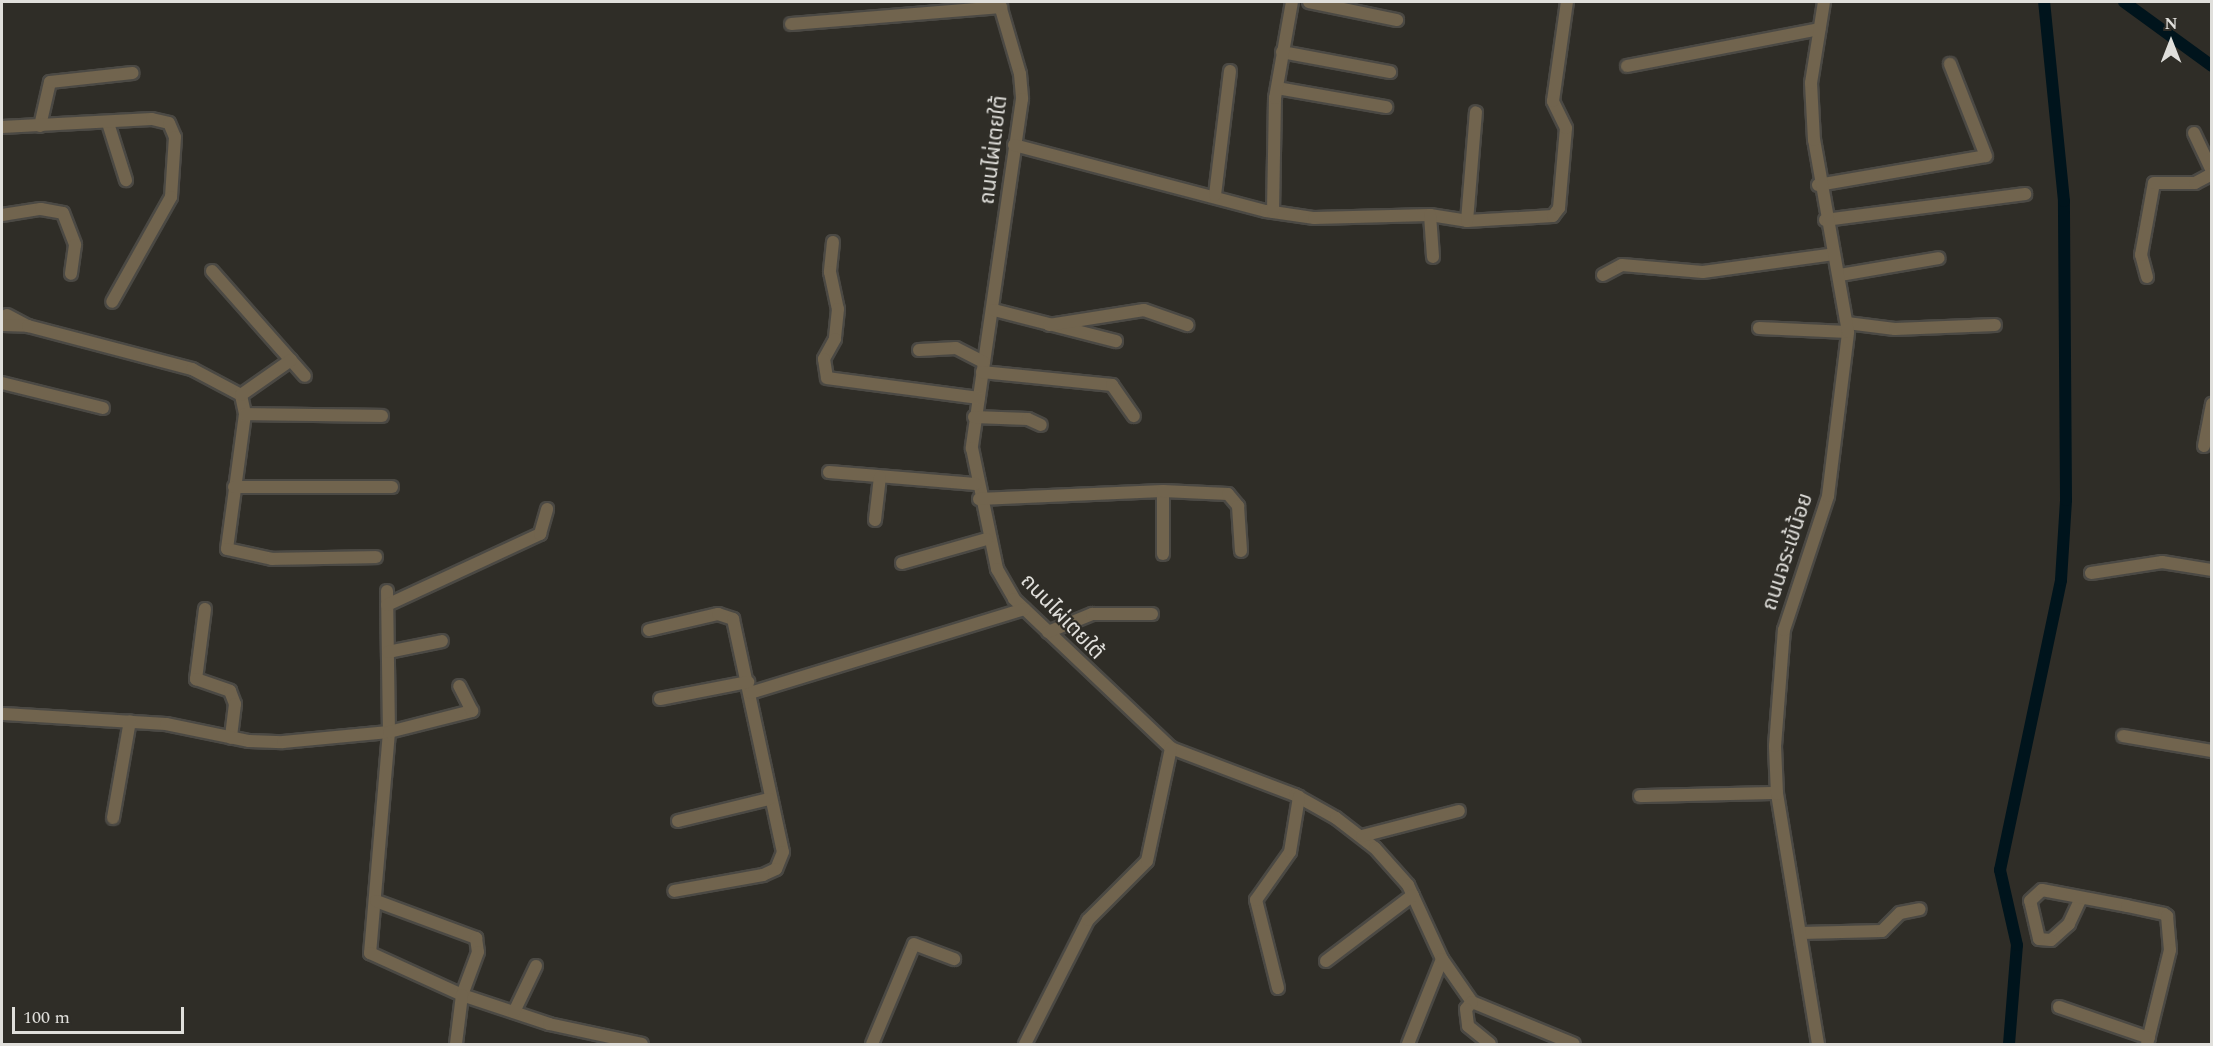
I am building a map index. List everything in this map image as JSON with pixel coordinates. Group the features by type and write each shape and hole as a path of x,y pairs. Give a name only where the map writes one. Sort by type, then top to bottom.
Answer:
{"street":[{"path":"1273,212 1277,88 1292,2"},
{"path":"1309,2 1397,20"},
{"path":"1014,145 1215,195 1273,212 1350,219 1430,215 1467,221 1558,213 1566,128 1553,101 1567,2"},
{"name":"ถนนจระเข้น้อย","path":"1818,1044 1802,933 1777,793 1784,630 1828,496 1848,328 1840,275 1818,184 1811,82 1824,2"},
{"path":"791,24 1000,4"},
{"name":"ถนนไผ่เตยใต้","path":"1000,4 1020,74 1014,145 994,310 974,417 976,484 987,539 1003,584 1024,609 1172,748 1299,797 1362,836 1413,896 1442,959 1472,1002"},
{"path":"1627,66 1819,29"},
{"path":"1282,52 1390,72"},
{"path":"1818,184 1986,156 1980,128 1950,64"},
{"path":"1215,195 1230,71"},
{"path":"40,126 50,82 133,73"},
{"path":"1277,88 1386,107"},
{"path":"1467,221 1476,112"},
{"path":"2,127 164,119 175,137 171,197 112,302"},
{"path":"108,123 126,180"},
{"path":"2147,277 2141,255 2154,183 2195,183 2211,173 2194,133"},
{"path":"1825,220 2025,194"},
{"path":"2,215 41,209 63,213 75,245 71,274"},
{"path":"1430,215 1433,257"},
{"path":"833,242 830,272 838,309 835,339 824,359 827,378 979,398"},
{"path":"1603,275 1622,265 1703,272 1834,254"},
{"path":"1840,275 1939,258"},
{"path":"212,271 305,376"},
{"path":"994,310 1048,326 1116,341"},
{"path":"1048,326 1144,310 1187,326"},
{"path":"5,320 192,369 242,395"},
{"path":"1759,328 1895,329 1995,325"},
{"path":"919,350 956,348 983,367 1112,385 1134,416"},
{"path":"242,395 291,360"},
{"path":"2,383 103,408"},
{"path":"242,395 245,414 227,549 272,559 376,557"},
{"path":"2204,446 2211,404"},
{"path":"245,414 382,416"},
{"path":"974,417 1028,419 1041,425"},
{"path":"829,472 976,484"},
{"path":"875,520 880,477"},
{"path":"234,487 393,486"},
{"path":"1163,490 1163,554"},
{"path":"979,499 1163,490 1234,497 1241,551"},
{"path":"387,605 540,534 547,510"},
{"path":"902,563 987,539"},
{"path":"2091,573 2162,562 2211,570"},
{"path":"387,591 389,732 376,901 368,949 373,957 462,995 514,1012 642,1044"},
{"path":"205,609 196,679 230,691 235,704 231,738"},
{"path":"660,699 749,688 1024,609"},
{"path":"649,630 726,614 738,630 769,799 783,852 776,869 674,891"},
{"path":"1048,632 1092,614 1152,614"},
{"path":"388,652 442,641"},
{"path":"4,714 130,721 231,738 283,742 389,732 472,711 459,686"},
{"path":"113,818 130,721"},
{"path":"2123,736 2211,751"},
{"path":"1025,1044 1088,920 1147,861 1172,748"},
{"path":"1640,796 1777,793"},
{"path":"1278,988 1256,900 1290,852 1299,797"},
{"path":"678,821 769,799"},
{"path":"1362,836 1459,811"},
{"path":"2059,1007 2148,1041 2169,950 2167,916 2081,898 2042,890 2031,897 2039,939 2051,940 2069,924 2081,898"},
{"path":"1326,961 1413,896"},
{"path":"376,901 476,938 478,952 462,995 456,1044"},
{"path":"1802,933 1882,930 1900,913 1920,909"},
{"path":"872,1044 914,944 954,959"},
{"path":"1408,1044 1442,959"},
{"path":"514,1012 536,966"},
{"path":"1490,1044 1468,1026 1466,1009 1472,1002 1574,1044"}],"waterway":[{"path":"2009,1044 2017,945 2000,870 2061,580 2066,500 2064,201 2044,2"},
{"path":"2124,2 2212,66"}]}
